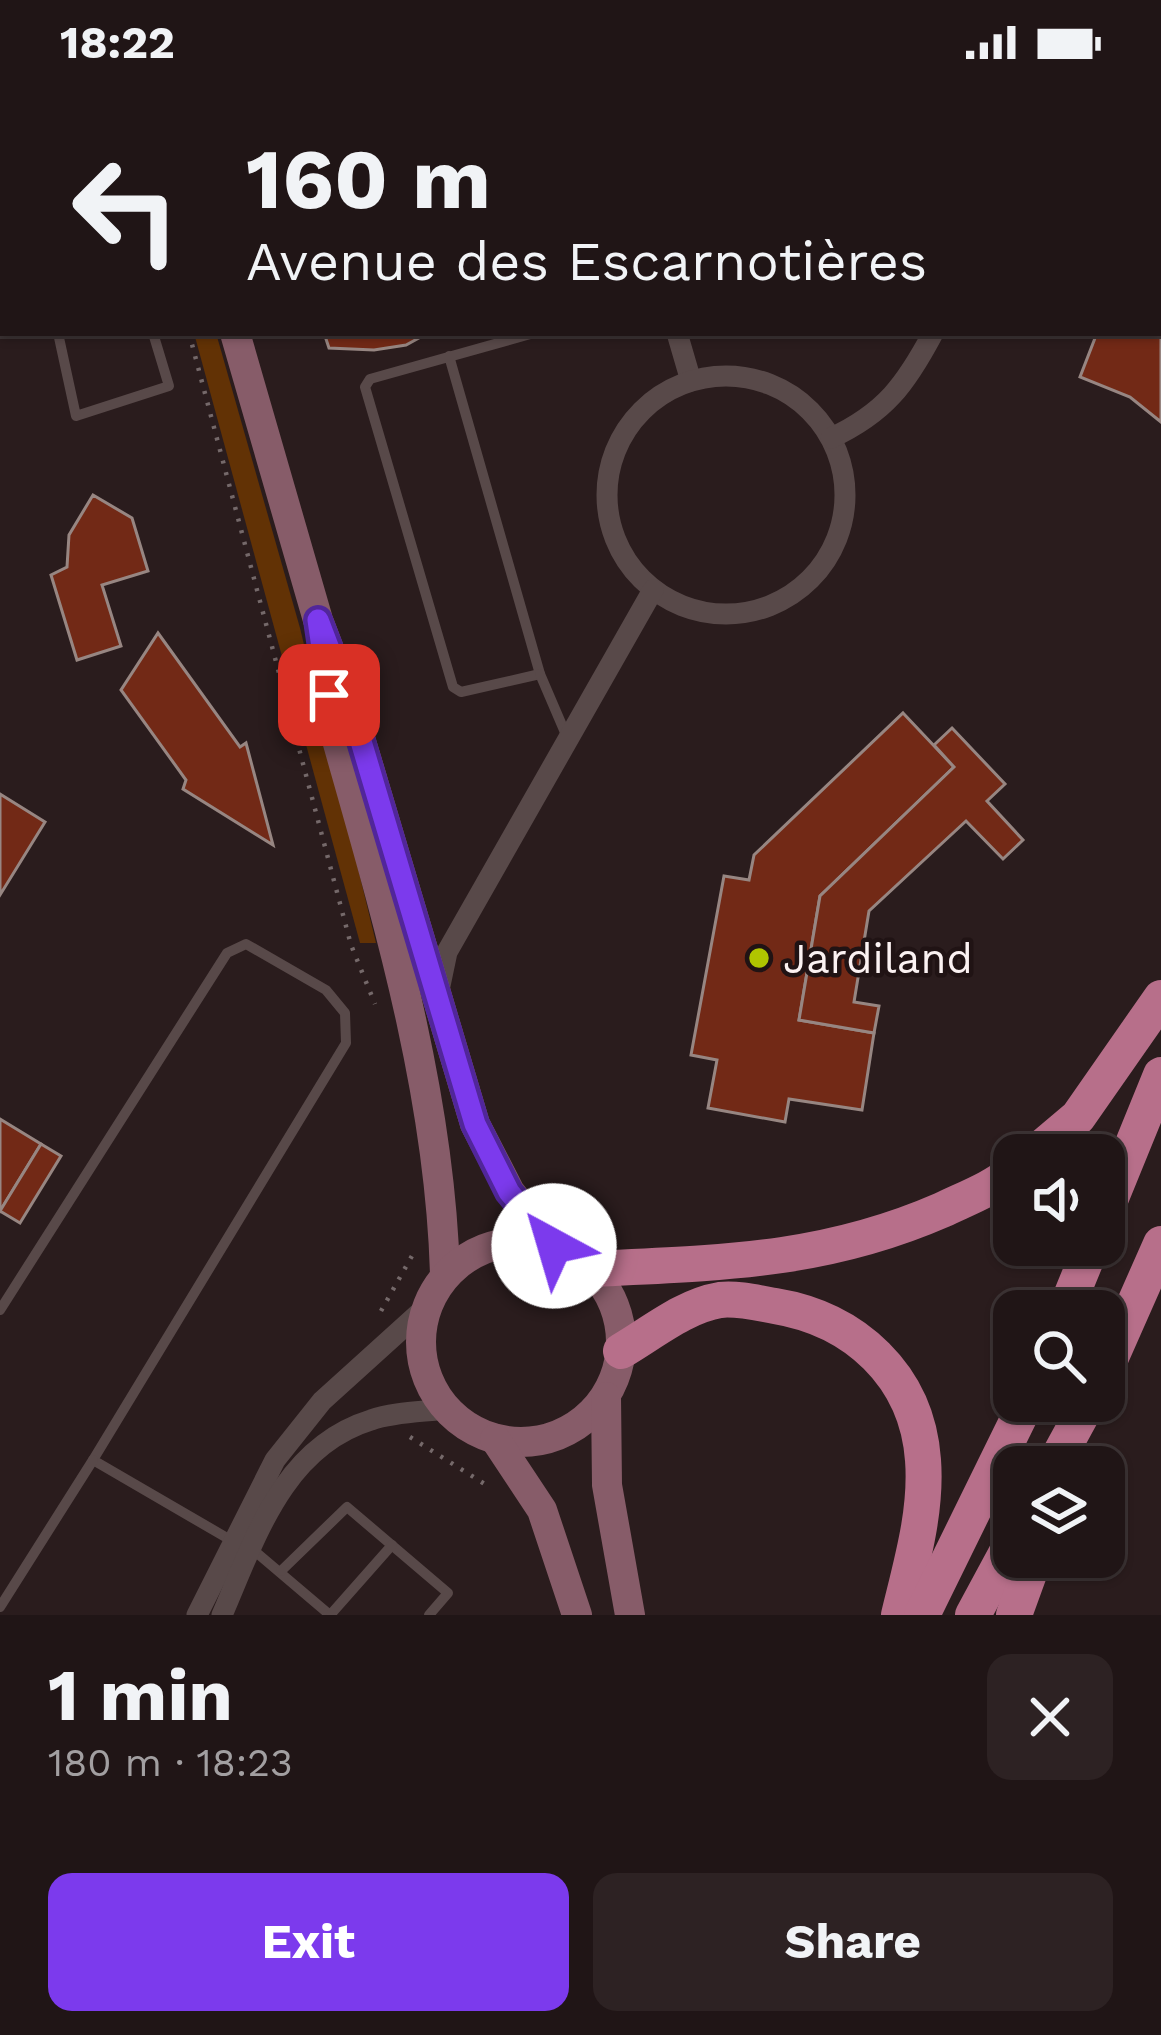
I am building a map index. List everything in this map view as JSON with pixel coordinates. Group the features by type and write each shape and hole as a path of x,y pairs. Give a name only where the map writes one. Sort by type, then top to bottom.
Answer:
{"main road":[{"path":"237,336 318,620 349,701 475,1124 509,1192 554,1246 591,1269 616,1307 622,1352 606,1396 585,1420 557,1436 526,1442 495,1439 468,1428 446,1409 422,1360 427,1306 445,1275 467,1256 495,1244 524,1241 554,1246"},
{"path":"318,620 335,733 428,1090 442,1196 445,1275"},
{"path":"1058,1134 1078,1117 1161,998"},
{"path":"1125,1163 1161,1075"},
{"path":"591,1269 778,1260 893,1231 993,1187"},
{"path":"1125,1325 1161,1244"},
{"path":"622,1352 685,1312 721,1300 818,1313 866,1343 903,1392 923,1456 923,1502 899,1615"},
{"path":"606,1396 608,1485 630,1615"},
{"path":"922,1615 1017,1422"},
{"path":"495,1439 542,1510 577,1615"},
{"path":"973,1615 993,1578"},
{"path":"1014,1615 1027,1578"}],"street":[{"path":"678,336 691,381"},
{"path":"831,438 870,420 903,389 931,336"},
{"path":"731,376 771,384 806,406 831,438 844,477 844,518 829,557 810,581 757,611 724,615 693,610 653,590 628,563 612,530 607,492 613,456 631,423 657,397 691,381 731,376"},
{"path":"437,1001 447,952 653,590"},
{"path":"222,1615 274,1460 322,1401 427,1306"},
{"path":"197,1615 292,1471 334,1436 373,1419 446,1409"}],"lane":[{"path":"59,336 76,416 169,386 154,336"},
{"path":"523,336 370,379 365,387 453,687 461,692 540,674"},
{"path":"449,356 540,674 569,741"},
{"path":"0,1310 226,953 246,944 326,990 345,1013 346,1042 0,1606"},
{"path":"93,1460 242,1545 331,1614 392,1545"},
{"path":"280,1571 347,1507 448,1593 429,1615"}],"shaded area":[{"path":"195,336 217,336 300,628 376,943 360,943"}],"building":[{"path":"325,336 422,336 406,345 374,350 329,348"},
{"path":"1096,336 1161,336 1161,422 1130,397 1080,377"},
{"path":"93,495 132,518 148,571 102,585 121,646 77,660 51,575 67,567 69,535"},
{"path":"158,633 240,747 246,743 273,845 183,789 186,780 121,690"},
{"name":"Jardiland","path":"903,713 954,767 820,896 799,1020 874,1033 862,1110 789,1099 785,1122 708,1108 717,1060 691,1055 724,876 749,880 754,855"},
{"path":"952,728 1005,784 987,801 1023,840 1003,859 966,821 869,911 854,1002 879,1006 874,1033 799,1020 820,896 954,767 934,745"},
{"path":"0,794 45,822 0,895"},
{"path":"0,1119 41,1144 0,1211"},
{"path":"41,1144 61,1156 20,1223 0,1211"}],"place":[{"name":"Jardiland","path":"759,958"}],"route":[{"path":"329,695 318,620 349,701 475,1124 509,1192 554,1246"}]}
